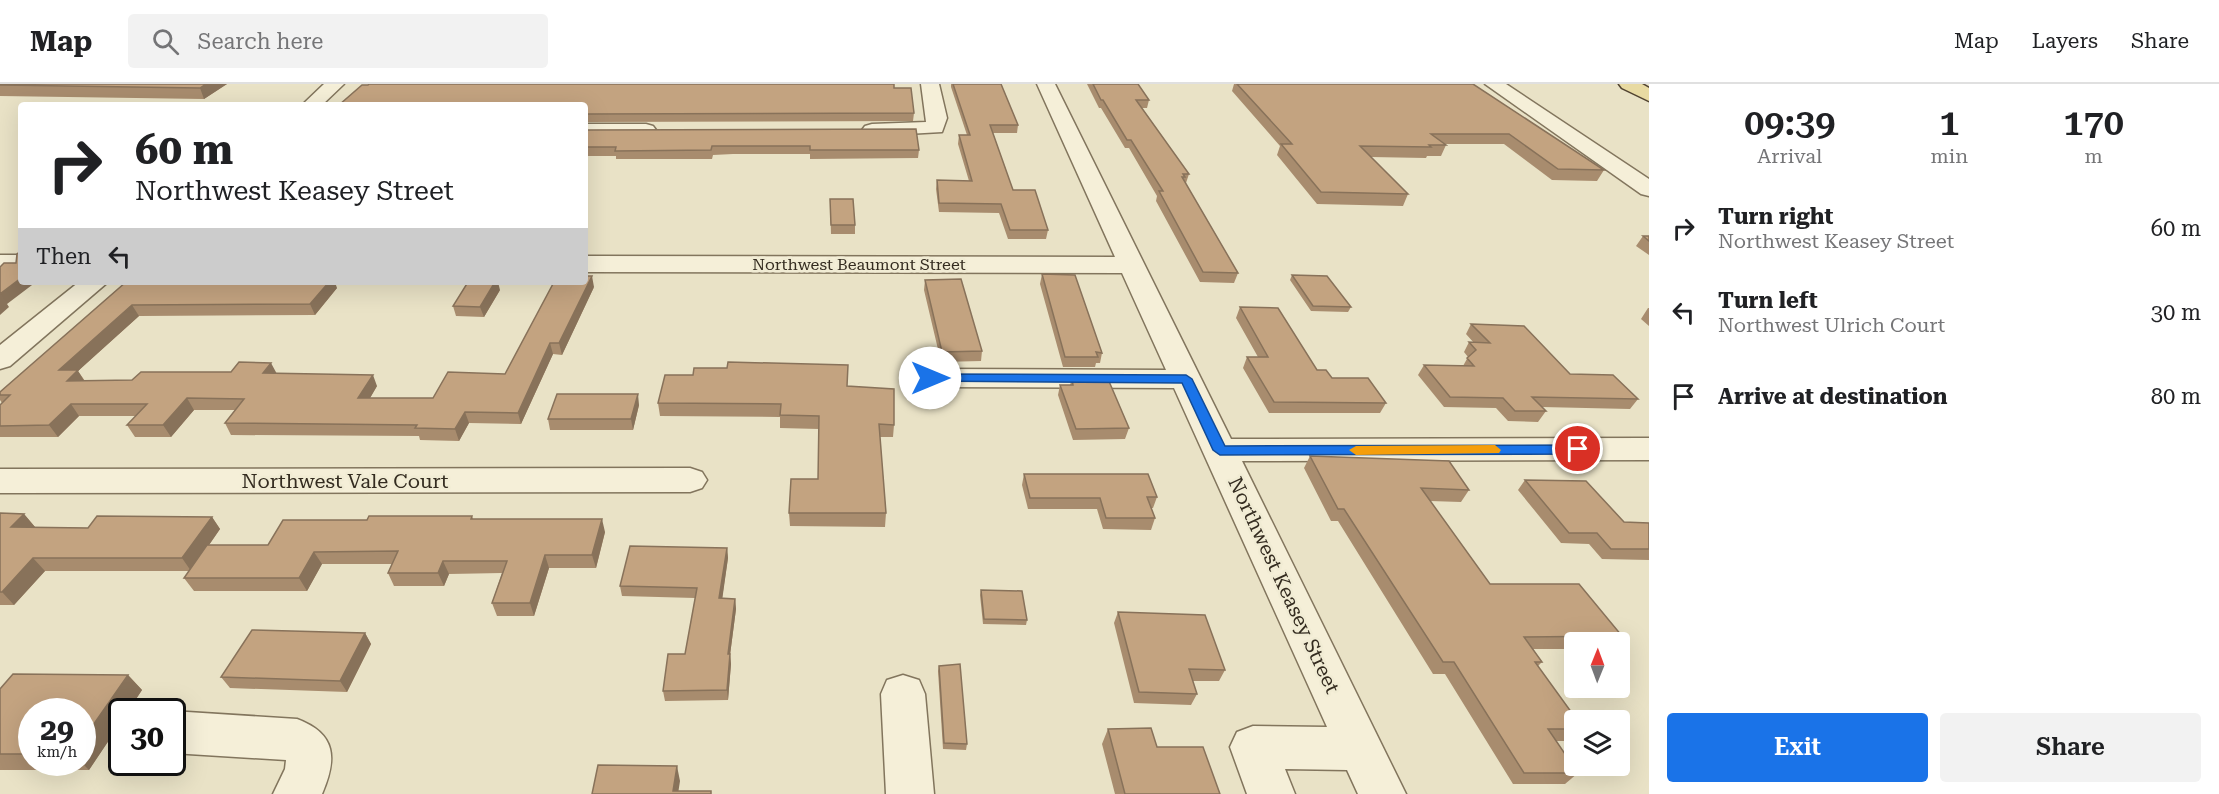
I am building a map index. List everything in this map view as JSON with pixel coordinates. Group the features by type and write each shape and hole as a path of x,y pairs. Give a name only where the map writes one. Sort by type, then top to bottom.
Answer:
{"main road":[{"path":"1628,84 1649,95"}],"street":[{"path":"314,102 335,84"},
{"path":"852,130 935,128 937,118 930,84"},
{"name":"Northwest Keasey Street","path":"1046,84 1382,794"},
{"path":"1494,84 1649,189"},
{"path":"588,130 666,130"},
{"path":"0,263 18,263"},
{"name":"Northwest Beaumont Street","path":"588,264 1132,265"},
{"path":"0,360 91,285"},
{"path":"930,378 1186,379"},
{"path":"1220,450 1649,449"},
{"name":"Northwest Vale Court","path":"0,481 690,480"},
{"path":"903,694 910,794"},
{"path":"186,733 297,740 308,748 311,761 297,794"},
{"path":"1271,794 1254,747 1361,749"}],"building":[{"path":"0,84 206,84 200,88"},
{"path":"894,84 894,88 911,88 914,113 588,114 588,102 342,102 362,85"},
{"path":"953,84 1001,84 1018,125 990,125 1013,190 1035,190 1048,230 1010,230 1001,204 939,203 937,180 972,181 959,135 970,135"},
{"path":"1093,84 1138,84 1149,100 1136,100 1189,174 1183,174 1185,177 1182,177 1238,273 1203,272 1159,191 1163,191 1131,140 1127,140"},
{"path":"1237,84 1473,84 1604,170 1558,169 1509,134 1431,134 1446,145 1429,145 1431,147 1360,146 1408,194 1321,192 1281,144 1292,144"},
{"path":"916,129 919,150 810,150 810,146 712,146 711,150 615,151 616,147 588,147 588,130"},
{"path":"830,199 853,199 855,225 831,225"},
{"path":"17,254 18,280 0,294 0,267 4,263 16,263"},
{"path":"1042,274 1075,275 1102,353 1096,352 1098,357 1065,357"},
{"path":"1292,275 1327,276 1351,307 1313,306"},
{"path":"961,279 982,351 942,352 925,280"},
{"path":"123,285 326,285 310,304 132,305 59,370 78,370 67,381 132,380 141,372 231,372 239,362 271,363 263,373 373,375 358,398 433,398 448,372 505,374 552,285 588,285 559,343 550,343 518,413 465,412 455,429 415,428 417,425 225,423 244,399 187,398 163,425 127,425 147,404 71,404 49,425 0,426 0,405 10,395 0,395 0,392"},
{"path":"466,285 493,285 480,307 453,306"},
{"path":"1240,307 1278,308 1317,370 1326,370 1332,378 1368,378 1386,403 1274,402 1247,357 1268,357"},
{"path":"1471,324 1524,326 1570,374 1613,375 1638,399 1532,397 1546,411 1515,411 1503,398 1450,397 1424,365 1474,366 1467,358 1476,350 1469,342 1490,343"},
{"path":"728,362 848,365 847,386 894,389 894,425 879,424 886,513 789,513 791,479 818,479 819,416 780,415 781,404 658,403 665,375 693,375 694,368 727,368"},
{"path":"1072,379 1108,379 1129,428 1076,429 1060,385 1073,385"},
{"path":"557,394 638,394 631,419 548,419"},
{"path":"1310,456 1449,461 1469,490 1421,488 1490,584 1579,584 1619,632 1564,632 1564,637 1524,637 1542,662 1535,662 1570,710 1564,710 1564,729 1548,729 1564,752 1564,773 1524,773 1454,662 1443,662 1344,509 1338,509"},
{"path":"1024,474 1148,474 1157,497 1147,497 1155,518 1106,518 1100,498 1030,498"},
{"path":"1525,480 1586,481 1624,522 1649,523 1649,549 1611,549 1597,533 1569,533"},
{"path":"0,513 24,514 11,527 88,528 97,516 212,517 182,558 33,558 0,592"},
{"path":"369,516 602,519 592,555 545,555 530,603 492,603 507,561 443,561 438,573 388,573 398,551 314,552 299,578 184,578 207,545 268,545 283,520 367,520"},
{"path":"630,546 727,548 719,598 735,599 728,654 730,654 727,690 663,691 668,654 685,654 697,588 620,586"},
{"path":"981,590 1022,591 1027,620 984,619"},
{"path":"1118,612 1205,615 1225,670 1189,669 1197,694 1139,692"},
{"path":"252,630 365,633 340,681 221,677"},
{"path":"960,664 967,744 944,743 939,666"},
{"path":"13,674 128,675 112,698 108,698 108,704 96,721 96,698 18,698 18,754 0,754 0,689"},
{"path":"1151,728 1157,747 1203,747 1220,794 1125,794 1108,729"},
{"path":"598,765 677,766 673,791 711,791 711,794 592,794"}],"slow traffic":[{"path":"1356,450 1495,450"}],"route":[{"path":"930,378 1186,379 1220,450 1578,449"}]}
